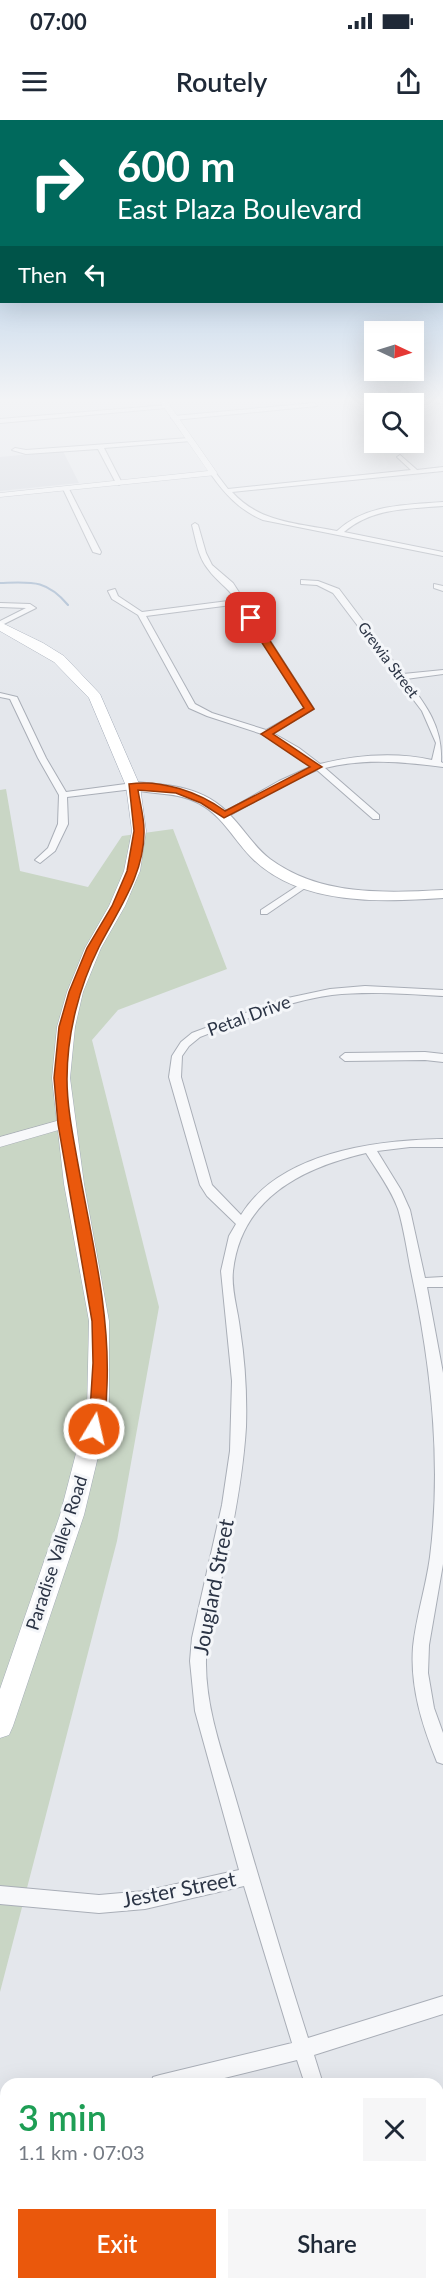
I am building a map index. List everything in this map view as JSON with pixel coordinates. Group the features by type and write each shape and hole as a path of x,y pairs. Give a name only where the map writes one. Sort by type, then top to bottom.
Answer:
{"main road":[{"name":"Paradise Valley Road","path":"0,625 59,659 79,678 94,697 133,786 139,831 132,871 117,906 93,948 75,992 66,1027 61,1078 64,1124 99,1321 98,1411 72,1515 0,1726"},
{"path":"133,786 177,790 204,800 224,815 264,861 305,885 352,895 404,897 443,894"}],"street":[{"path":"72,501 97,552"},
{"path":"234,501 251,514 265,519 443,554"},
{"path":"340,532 353,519 369,514 443,504"},
{"path":"195,525 207,566 213,574 230,585 310,709 266,734"},
{"name":"Grewia Street","path":"304,582 318,583 336,591 401,677 426,711 440,743 440,765"},
{"path":"112,591 116,597 141,614 192,706 266,734 317,767 376,817"},
{"path":"141,614 240,602"},
{"path":"0,605 30,606 32,608 0,625"},
{"path":"401,677 443,672"},
{"path":"0,695 13,697 42,758 63,795 63,824 52,849 40,860"},
{"path":"431,723 443,723"},
{"path":"224,815 317,767 376,760 440,765"},
{"path":"63,795 133,786"},
{"path":"264,912 305,885"},
{"name":"Petal Drive","path":"241,1222 211,1193 206,1185 175,1077 175,1063 185,1044 196,1035 278,1004 313,995 365,989 443,993"},
{"path":"345,1057 413,1055 443,1058"},
{"path":"0,1142 64,1124"},
{"path":"241,1222 260,1200 296,1173 338,1156 369,1148 405,1143 443,1143"},
{"path":"369,1148 395,1190 404,1210 435,1359 442,1417 439,1575 421,1645 420,1672 426,1708 443,1756"},
{"name":"Jouglard Street","path":"241,1222 232,1242 227,1271 240,1407 238,1453 232,1498 200,1638 198,1661 203,1712 250,1876 312,2078"},
{"path":"420,1283 443,1282"},
{"name":"Jester Street","path":"0,1895 99,1904 145,1900 250,1876"},
{"path":"185,2078 304,2049 443,2005"}],"green space":[{"path":"6,789 20,871 88,887 122,836 173,829 227,969 118,1010 92,1040 159,1307 117,1541 0,1992 0,790"}],"waterway":[{"path":"0,583 21,582 45,586 68,605"}],"route":[{"path":"94,1429 98,1411 99,1321 64,1124 61,1078 66,1027 75,992 93,948 117,906 137,854 138,806 133,786 177,790 204,800 224,815 317,767 266,734 310,709 251,618"}]}
